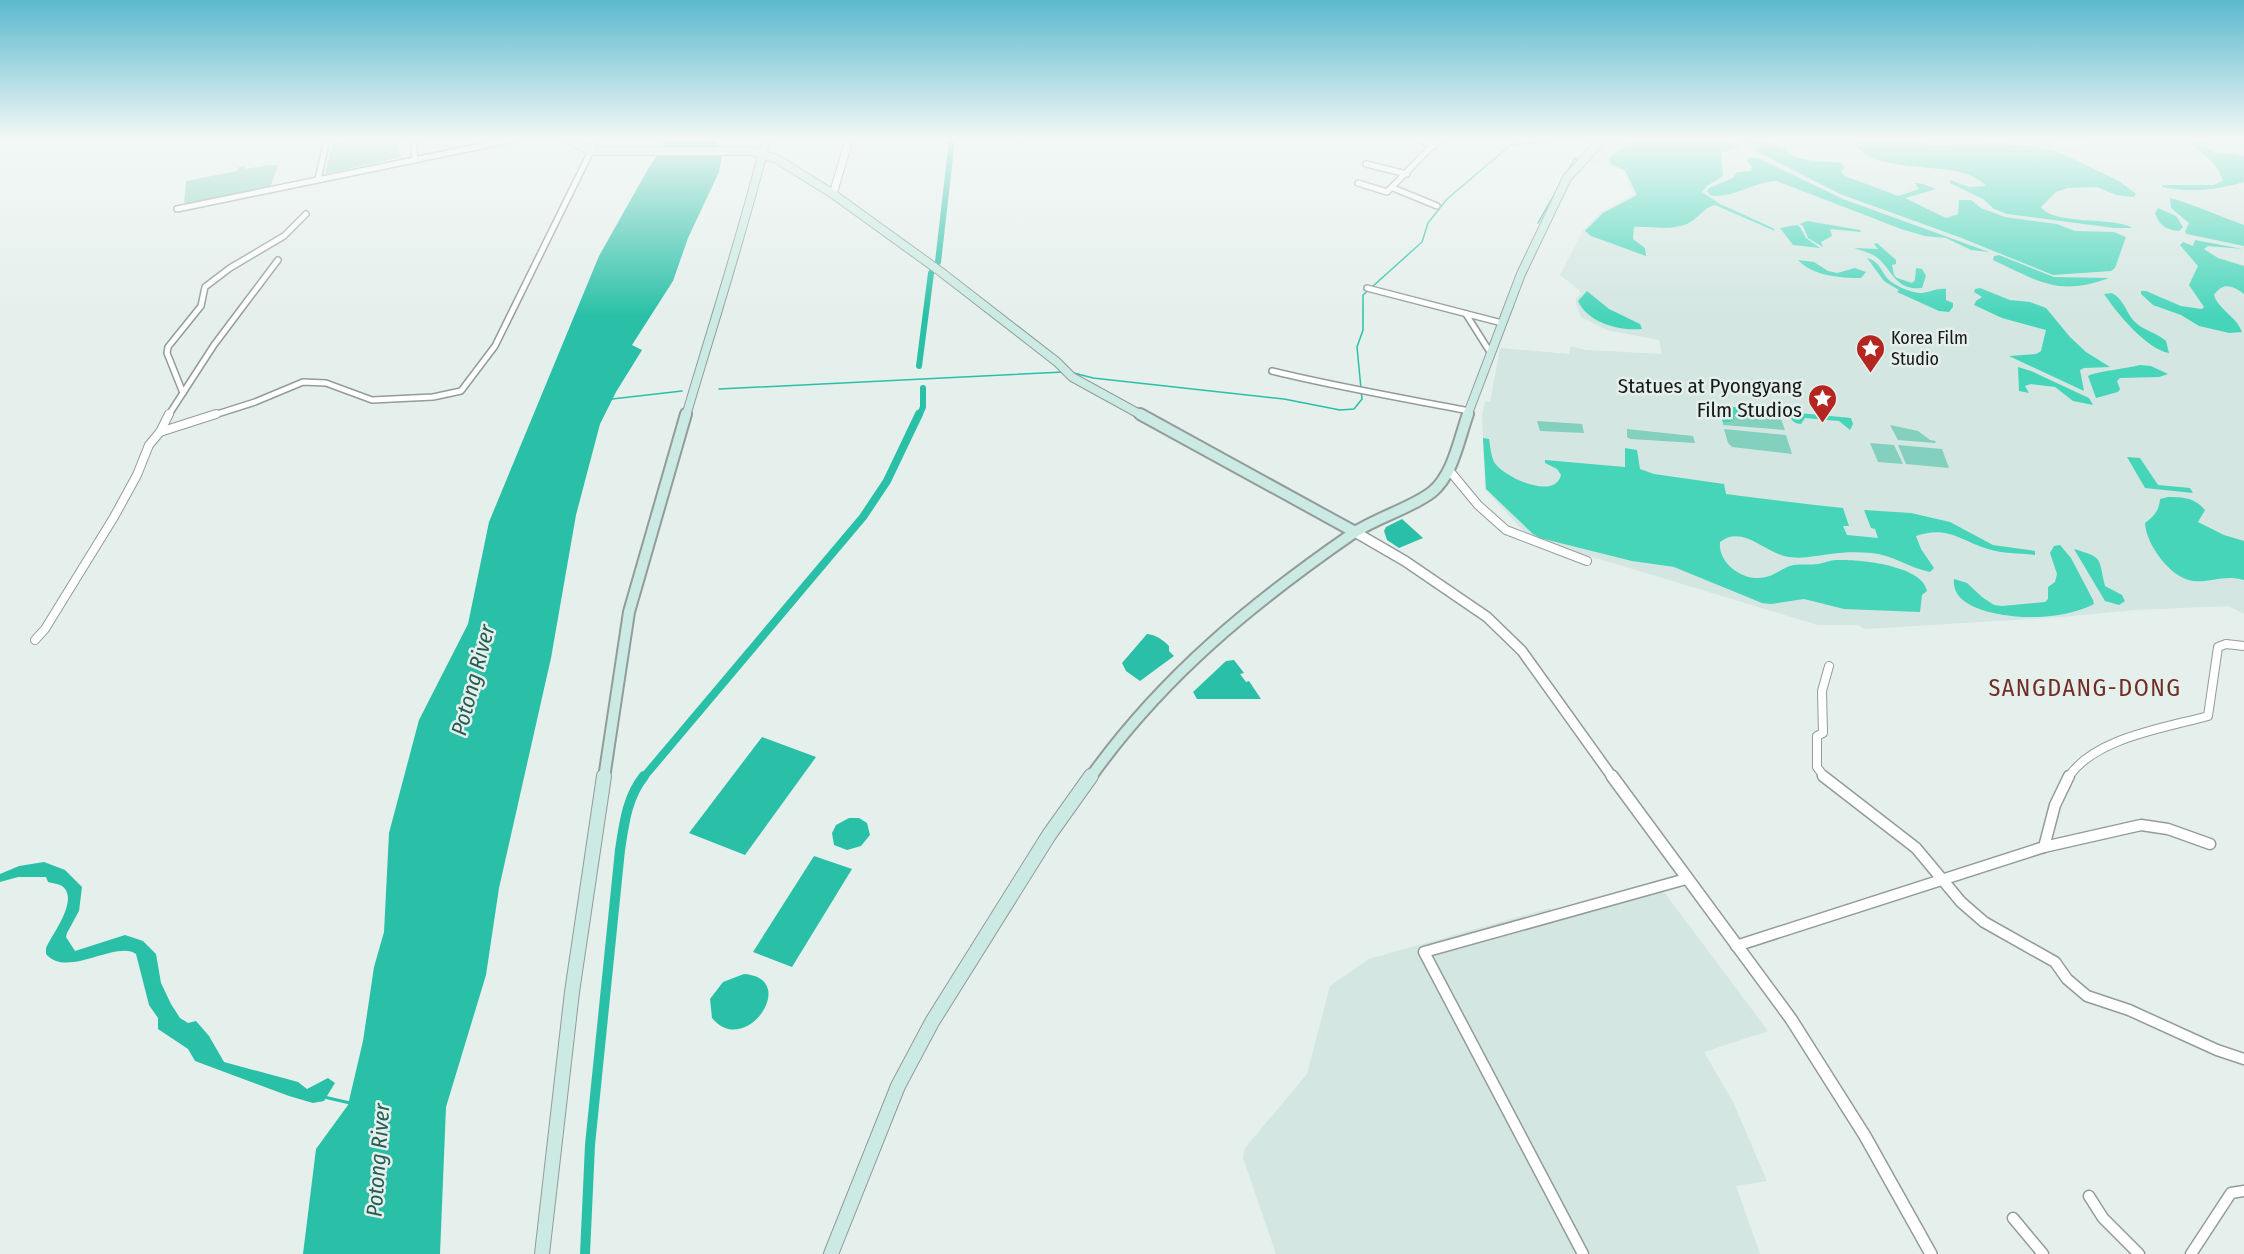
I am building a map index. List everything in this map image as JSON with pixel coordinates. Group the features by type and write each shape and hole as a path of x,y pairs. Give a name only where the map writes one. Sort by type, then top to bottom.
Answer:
{"main road":[{"path":"542,1254 572,992 629,612 751,199"},
{"path":"839,199 941,272 1072,377 1355,532"},
{"path":"831,1254 898,1086 932,1022 1049,835 1095,770 1153,699 1199,653 1294,574 1355,532 1432,492 1449,470 1490,352 1521,274 1557,199"}],"street":[{"path":"177,209 226,199"},
{"path":"160,432 255,402 303,382 319,382 372,400 433,397 461,391 495,346 567,199"},
{"path":"1419,199 1437,206"},
{"path":"183,393 167,353 168,347 201,306 205,287 233,264 287,235 306,214"},
{"path":"35,640 45,629 109,525 137,475 149,445 160,432 220,337 278,260"},
{"path":"1367,288 1502,323"},
{"path":"1466,314 1490,352"},
{"path":"1272,371 1469,411"},
{"path":"1449,470 1496,523 1506,530 1587,561"},
{"path":"1355,532 1406,561 1487,617 1504,631 1522,651 1686,879 1791,1019 1865,1136 1931,1254"},
{"path":"2044,847 2050,813 2076,766 2093,752 2110,745 2208,716 2218,647 2226,644 2244,646"},
{"path":"1829,666 1822,681 1823,733 1817,736 1817,767 1820,774 1916,848 1961,902 1984,922 2055,962 2067,979 2086,996 2129,1010 2217,1050 2244,1059"},
{"path":"1736,946 2044,847 2141,825 2168,829 2210,844"},
{"path":"1583,1254 1425,952 1686,879"},
{"path":"2191,1254 2231,1193 2244,1191"},
{"path":"2089,1196 2103,1218 2139,1254"},
{"path":"2013,1218 2043,1254"}],"shaded area":[{"path":"185,199 220,199 184,206"},
{"name":"Korea Film Studio","path":"1626,199 2244,199 2244,614 2229,606 2134,610 2062,617 1864,629 1858,625 1818,625 1530,538 1485,489 1482,416 1485,401 1490,402 1500,348 1569,354 1571,346 1585,350 1662,354 1659,340 1607,330 1581,317 1576,305 1576,298 1581,294 1579,290 1560,275 1583,230 1601,212"},
{"path":"1630,199 1712,199 1775,231 1715,205 1691,222 1680,226 1634,227 1633,239 1645,248 1646,256 1591,236 1585,231 1603,213"},
{"path":"1822,199 1842,199 1989,252 1971,250 1946,238 1925,236"},
{"path":"1853,199 1906,199 1946,218 1958,214 1959,200 1971,200 1981,208 2005,217 2057,224 2075,231 2114,232 2126,237 2115,268 2111,271 2053,275 1959,237"},
{"path":"1983,199 2049,199 2041,207 2058,217 2112,222 2133,228 2114,228 2007,214 1994,209"},
{"path":"2170,199 2244,225 2244,246 2187,234 2185,232 2189,223 2171,208"},
{"path":"2158,208 2176,216 2183,227 2179,231 2164,226 2155,213"},
{"path":"1807,221 1861,232 1830,229 1832,236 1821,242 1823,247 1808,238 1800,224"},
{"path":"1797,225 1806,238 1820,248 1793,245 1780,228"},
{"path":"2195,240 2243,249 2208,246 2204,249 2218,258 2244,266 2244,294 2228,286 2221,288 2214,295 2219,305 2236,322 2242,332 2229,333 2199,326 2181,315 2153,305 2141,294 2141,291 2146,291 2181,306 2202,309 2204,307 2189,285 2198,266 2180,245 2183,242 2193,246"},
{"path":"1877,243 1896,260 1896,264 1892,265 1897,278 1912,283 1915,280 1916,268 1922,269 1926,276 1922,288 1907,287 1897,280 1877,258 1868,252 1854,248 1878,249 1874,244"},
{"path":"1999,255 2054,277 2109,278 2092,284 2076,286 2049,284 1993,260 1994,256"},
{"path":"1867,258 1877,263 1894,284 1913,292 1922,293 1946,289 1946,300 1953,303 1953,307 1949,312 1939,311 1897,292 1899,290 1884,281"},
{"path":"1798,260 1814,262 1828,271 1837,273 1855,268 1866,272 1861,278 1827,275 1811,270"},
{"path":"1980,288 2010,300 2030,302 2046,308 2086,352 2110,367 2080,370 2084,391 2009,356 2036,354 2041,351 2046,330 2002,318 1974,305 1982,297 1974,292 1975,289"},
{"path":"1587,291 1609,309 1640,324 1642,329 1614,327 1589,315 1578,301"},
{"path":"2112,293 2120,299 2136,323 2166,341 2169,353 2151,345 2133,329 2104,294"},
{"path":"2140,365 2151,366 2168,374 2159,377 2120,378 2117,381 2120,389 2118,392 2096,398 2088,376"},
{"path":"2018,367 2089,398 2093,405 2073,401 2055,387 2031,384 2025,386 2029,393 2019,391"},
{"path":"1723,406 1778,411 1780,416 1745,413 1737,414 1731,422 1723,423 1719,408"},
{"path":"1788,412 1851,418 1853,424 1850,430 1839,421 1805,418 1801,424 1798,424 1793,421"},
{"path":"1737,414 1780,416 1785,430 1723,425 1723,423 1731,422"},
{"path":"1537,421 1582,424 1584,433 1540,431"},
{"path":"1890,425 1918,431 1930,440 1936,441 1935,443 1898,440"},
{"path":"1627,429 1693,436 1695,443 1630,439 1627,437"},
{"path":"1724,429 1786,435 1792,454 1732,447 1728,443"},
{"path":"1483,438 1489,439 1494,462 1499,468 1529,484 1549,486 1557,483 1561,475 1557,469 1545,463 1545,460 1625,467 1625,448 1637,450 1640,469 1654,474 1724,484 1726,494 1843,508 1849,526 1843,526 1847,535 1878,538 1864,510 1911,513 1950,522 1993,545 2035,551 2035,555 1994,551 1953,535 1927,533 1916,536 1921,549 1934,568 1930,572 1887,556 1872,553 1840,553 1796,558 1784,556 1744,537 1728,537 1720,542 1722,556 1730,567 1749,577 1768,577 1794,565 1818,564 1834,560 1859,561 1888,565 1914,575 1923,582 1927,591 1922,595 1920,612 1844,609 1804,599 1771,604 1762,603 1674,567 1632,561 1540,538 1533,534 1486,489"},
{"path":"1870,443 1894,445 1903,464 1878,462"},
{"path":"1898,445 1942,449 1949,468 1906,464"},
{"path":"2127,457 2140,458 2158,485 2190,488 2193,493 2145,488"},
{"path":"2184,498 2197,503 2205,510 2198,522 2224,535 2244,541 2244,580 2223,578 2193,581 2184,579 2168,567 2155,550 2146,531 2145,523 2156,513 2160,499"},
{"path":"2060,545 2071,558 2094,604 2078,611 2059,615 2015,616 1986,611 1973,606 1962,599 1956,590 1954,579 1967,583 1994,605 2045,602 2048,599 2048,587 2055,582 2057,574 2050,553 2054,546"},
{"path":"2074,549 2091,554 2098,560 2105,586 2122,595 2125,601 2119,605 2105,601"},
{"path":"1664,892 1768,1031 1704,1052 1733,1102 1767,1181 1736,1186 1760,1254 1276,1254 1243,1158 1245,1148 1307,1074 1330,986 1369,959 1550,908 1558,921"}],"water":[{"name":"Potong River","path":"631,199 707,199 688,238 673,281 632,345 642,350 616,392 600,424 576,515 551,658 499,888 486,975 446,1107 440,1254 303,1254 316,1149 348,1105 363,1041 374,967 384,932 389,833 419,720 468,624 489,522 599,256"},
{"path":"1402,519 1423,538 1399,548 1387,540 1384,531 1386,527"},
{"path":"1147,634 1164,641 1174,656 1140,681 1126,671 1122,663"},
{"path":"1234,660 1244,673 1240,674 1246,682 1249,681 1261,699 1197,699 1193,692 1226,661"},
{"path":"762,737 816,757 745,855 689,833"},
{"path":"849,818 859,818 867,823 870,835 861,846 847,850 834,845 832,833 836,825"},
{"path":"814,856 852,869 792,967 753,952"},
{"path":"44,862 65,870 82,887 79,911 66,937 75,951 125,935 143,941 156,954 161,983 180,1018 188,1023 196,1021 209,1036 224,1062 298,1082 307,1089 328,1078 335,1083 324,1101 313,1103 289,1096 195,1061 188,1049 158,1029 158,1018 149,1005 136,954 127,951 116,952 66,963 55,961 46,954 46,948 63,917 68,899 67,892 61,885 48,882 46,877 18,877 0,882 0,874 19,866"},
{"path":"744,974 760,979 768,988 768,1000 762,1013 752,1023 739,1029 725,1028 712,1018 710,999 723,982"}],"waterway":[{"path":"919,366 931,273 938,262 945,199"},
{"path":"1070,372 1093,378 1284,399 1340,410 1354,409 1362,399 1357,347 1363,330 1363,295 1422,242 1428,223 1448,199"},
{"path":"1538,223 1552,199"},
{"path":"719,389 1064,372"},
{"path":"919,416 923,407 923,388"},
{"path":"612,399 682,391"},
{"path":"643,778 863,517 887,481 919,414"},
{"path":"585,1254 590,1145 620,850 630,802 644,776"},
{"path":"324,1097 350,1103"}],"place":[{"name":"Korea Film Studio","path":"1870,374"},
{"name":"Statues at Pyongyang Film Studios","path":"1823,424"}],"district":[{"name":"SANGDANG-DONG","path":"2085,688"}]}
